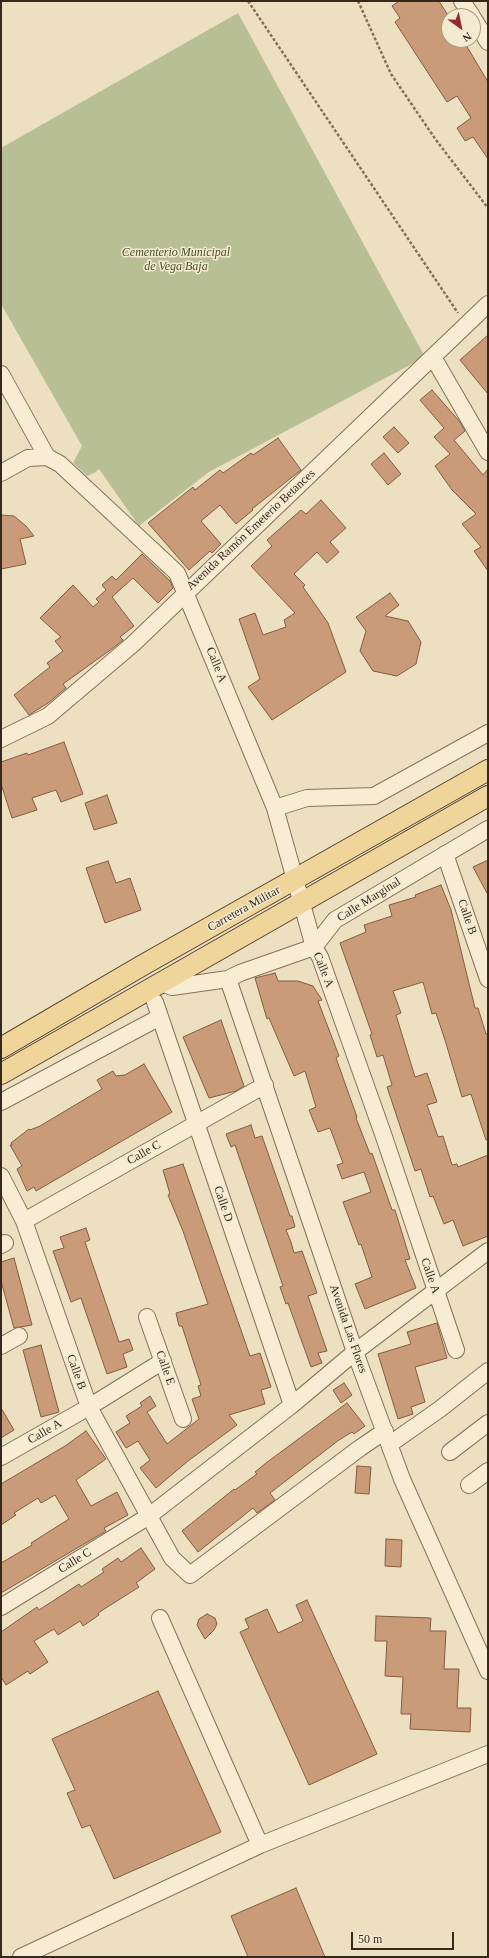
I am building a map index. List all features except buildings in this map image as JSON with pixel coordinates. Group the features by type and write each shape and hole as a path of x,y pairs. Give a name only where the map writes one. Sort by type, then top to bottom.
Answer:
{"main road":[{"name":"Carretera Militar","path":"1,1048 143,965 296,880 488,770"},
{"name":"Carretera Militar","path":"1,1074 488,796"}],"street":[{"path":"481,31 488,42"},
{"name":"Avenida Ramón Emeterio Betances","path":"1,740 48,716 133,644 488,304"},
{"path":"433,357 488,452"},
{"path":"1,374 47,456 28,458 1,473"},
{"name":"Calle A","path":"47,456 60,464 177,573 186,592 275,808 314,947 323,964 456,1350"},
{"path":"275,808 307,798 374,796 488,733"},
{"name":"Calle Marginal","path":"314,947 335,920 488,829"},
{"name":"Calle B","path":"445,854 488,979"},
{"path":"160,982 172,987 228,979 240,973 314,947"},
{"name":"Avenida Las Flores","path":"228,979 355,1352 402,1479 488,1671"},
{"name":"Calle D","path":"155,1002 292,1405"},
{"path":"1,1102 160,1017"},
{"name":"Calle C","path":"24,1221 265,1085"},
{"name":"Calle B","path":"1,1176 24,1221 89,1407 172,1558 190,1575 360,1448 387,1438"},
{"path":"436,1291 488,1251"},
{"name":"Calle C","path":"1,1607 149,1516 292,1405 355,1352 436,1291"},
{"name":"Calle E","path":"147,1317 183,1419"},
{"path":"1,1346 19,1336"},
{"name":"Calle A","path":"1,1457 89,1407 163,1361"},
{"path":"387,1438 440,1409 488,1371"},
{"path":"450,1452 488,1423"},
{"path":"469,1485 488,1471"},
{"path":"160,1618 260,1845"},
{"path":"21,1957 260,1845 488,1754"}],"path":[{"path":"248,1 466,325"},
{"path":"358,1 391,74 436,140 488,208"}],"green space":[{"name":"Cementerio Municipal de Vega Baja","path":"238,13 425,357 209,472 139,526 99,469 87,476 73,463 82,446 1,304 1,148"}]}
